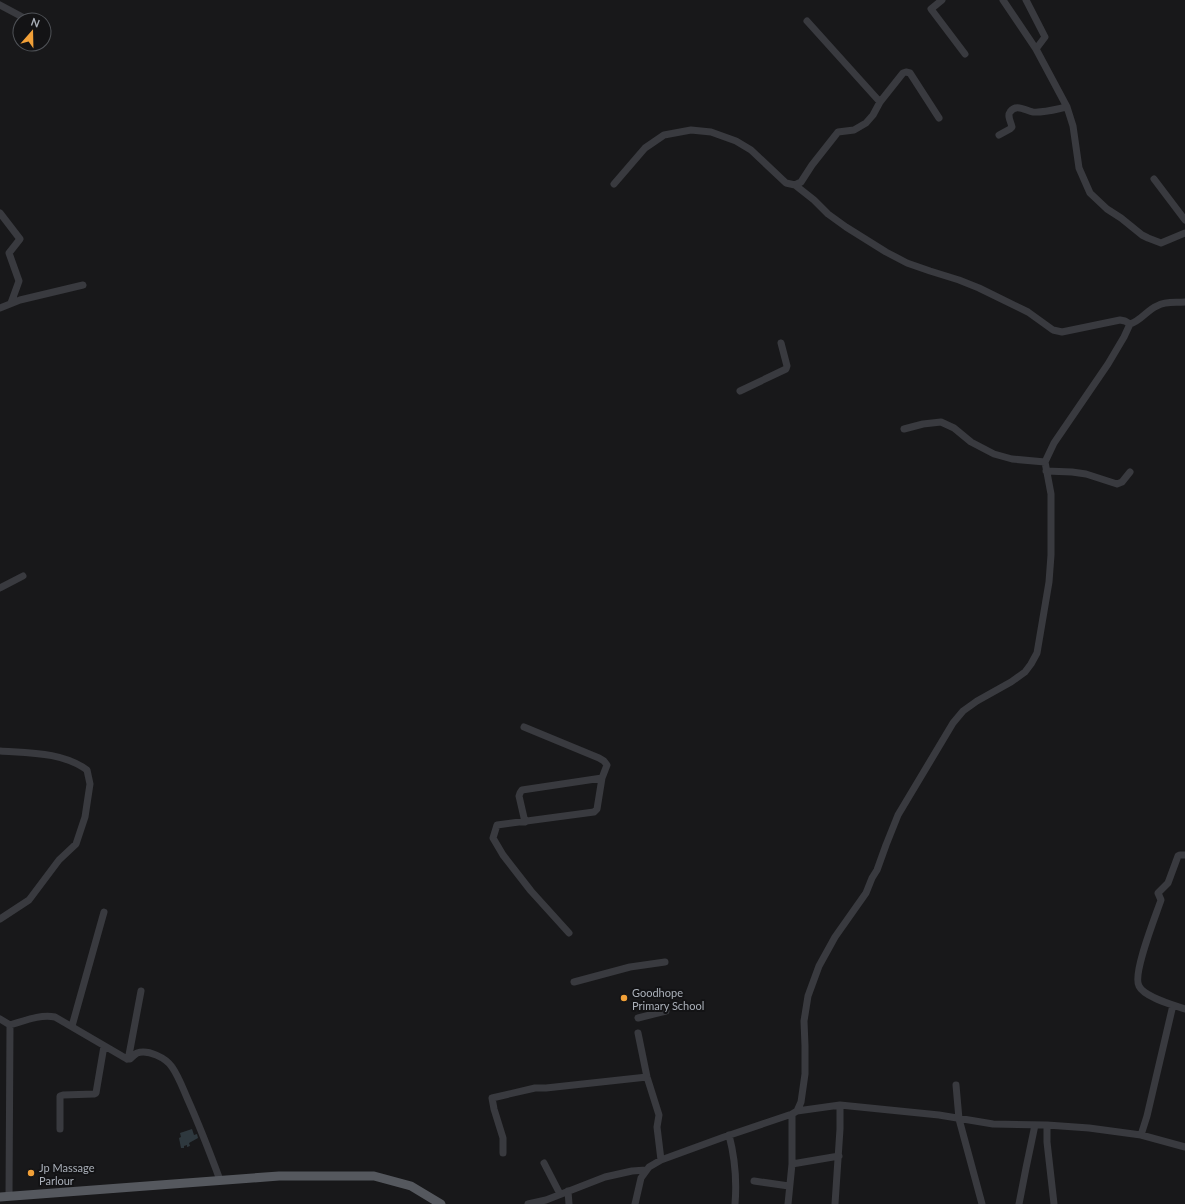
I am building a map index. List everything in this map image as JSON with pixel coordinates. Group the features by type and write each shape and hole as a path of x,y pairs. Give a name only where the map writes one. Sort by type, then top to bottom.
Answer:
{"main road":[{"path":"5,1196 279,1176 374,1176 411,1186 441,1204"}],"street":[{"path":"942,0 931,9 965,54"},
{"path":"1002,0 1036,49 1067,107 1072,126 1079,168 1090,193 1108,209 1148,238 1161,243 1185,233"},
{"path":"1026,0 1045,37 1036,49"},
{"path":"0,5 13,12"},
{"path":"807,21 880,102"},
{"path":"795,185 801,182 834,136 842,131 854,130 866,123 873,115 880,102 903,73 908,72 939,118"},
{"path":"999,135 1012,127 1008,115 1013,109 1021,108 1030,112 1036,112 1067,107"},
{"path":"614,184 636,158 654,141 664,135 700,130 711,132 743,145 751,150 786,183 795,185 814,200 828,214 886,252 907,263 979,288 1028,312 1053,330 1062,332 1120,320 1125,320 1130,324"},
{"path":"1154,179 1185,220"},
{"path":"0,213 20,239 9,253 19,281 11,303"},
{"path":"0,308 20,300 83,285"},
{"path":"788,1204 792,1164 794,1112 801,1102 805,1074 804,1021 813,982 825,954 866,893 877,870 898,815 953,723 963,712 977,701 1011,682 1025,672 1036,653 1049,582 1051,555 1051,494 1045,462 1054,443 1108,364 1130,324 1135,322 1151,308 1158,305 1165,303 1185,302"},
{"path":"740,391 786,370 787,366 781,344"},
{"path":"904,429 923,424 941,422 954,428 971,442 994,454 1012,459 1045,462"},
{"path":"1046,471 1086,474 1117,484 1122,482 1130,472"},
{"path":"0,588 23,576"},
{"path":"524,727 604,761 607,765 602,778 597,809 594,812 497,826 493,838 503,855 531,891 569,933"},
{"path":"0,751 50,756 69,760 87,770 90,784 85,817 76,844 59,860 30,900 0,919"},
{"path":"525,822 519,796 522,790 602,778"},
{"path":"1185,855 1178,856 1168,883 1158,892 1161,900 1142,955 1137,981 1139,986 1147,994 1185,1009"},
{"path":"72,1026 104,912"},
{"path":"574,982 630,968 665,962"},
{"path":"127,1059 141,992"},
{"path":"1141,1135 1147,1116 1173,1004"},
{"path":"638,1018 666,1011"},
{"path":"0,1019 10,1025 46,1016 54,1017 127,1059 130,1060 136,1054 142,1052 149,1053 158,1056 172,1066 199,1126 220,1180"},
{"path":"5,1196 10,1025"},
{"path":"638,1033 647,1077 659,1115 657,1127 661,1160"},
{"path":"60,1129 60,1096 96,1093 104,1046"},
{"path":"503,1153 503,1138 492,1098 535,1088 647,1077"},
{"path":"956,1085 959,1119 982,1204"},
{"path":"835,1204 839,1156 840,1106"},
{"path":"635,1204 641,1178 646,1170 661,1160 794,1112 840,1106 895,1112 911,1112 993,1124 1047,1125 1089,1128 1141,1135 1185,1147"},
{"path":"1019,1204 1036,1125"},
{"path":"1047,1125 1047,1142 1054,1204"},
{"path":"729,1135 734,1152 736,1168 737,1188 735,1204"},
{"path":"792,1164 839,1156"},
{"path":"544,1163 560,1194"},
{"path":"528,1204 546,1200 605,1177 632,1171 646,1170"},
{"path":"754,1181 789,1186"},
{"path":"568,1191 569,1204"}],"shaded area":[{"path":"192,1129 194,1135 197,1134 198,1138 189,1143 190,1146 187,1147 187,1145 184,1146 184,1148 181,1148 179,1138 181,1137 180,1133"}],"place":[{"name":"Goodhope Primary School","path":"624,998"},
{"name":"Jp Massage Parlour","path":"31,1173"}]}
